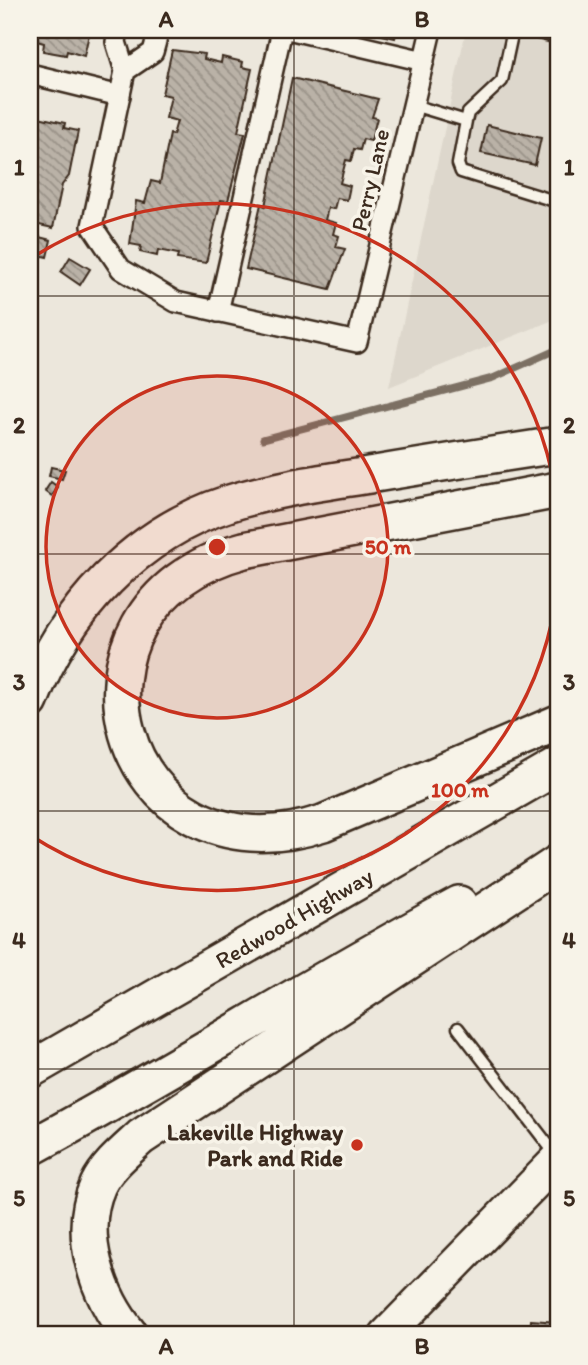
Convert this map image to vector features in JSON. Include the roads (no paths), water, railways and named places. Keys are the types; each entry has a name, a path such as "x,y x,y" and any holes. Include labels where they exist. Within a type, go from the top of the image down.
{"highway":[{"path":"30,701 55,647 83,605 118,568 180,525 226,504 274,491 558,445"},
{"path":"558,490 244,550 208,561 167,589 144,616 125,661 121,698 131,745 156,787 174,804 205,823 252,835 288,833 323,823 558,723"},
{"name":"Redwood Highway","path":"30,1070 558,766"},
{"path":"30,1148 135,1091 379,947 558,851"},
{"path":"130,1335 122,1325 98,1276 88,1238 89,1207 99,1182 117,1159 141,1137 558,863"}],"main road":[{"path":"386,1335 558,1158"}],"street":[{"path":"118,30 116,42 125,71 92,226 121,269 176,302 218,312 282,30"},
{"path":"125,71 153,52 159,30"},
{"path":"292,30 424,61"},
{"name":"Perry Lane","path":"218,312 357,342 431,30"},
{"path":"30,74 120,96"}],"lane":[{"path":"513,30 502,81 468,113 458,164 461,172 558,202"},
{"path":"527,30 558,38"},
{"path":"413,105 466,121"},
{"path":"458,1028 558,1158"}],"waterway":[{"path":"263,439 493,378 558,349"}],"place":[{"name":"Lakeville Highway Park and Ride","path":"357,1145"}]}
